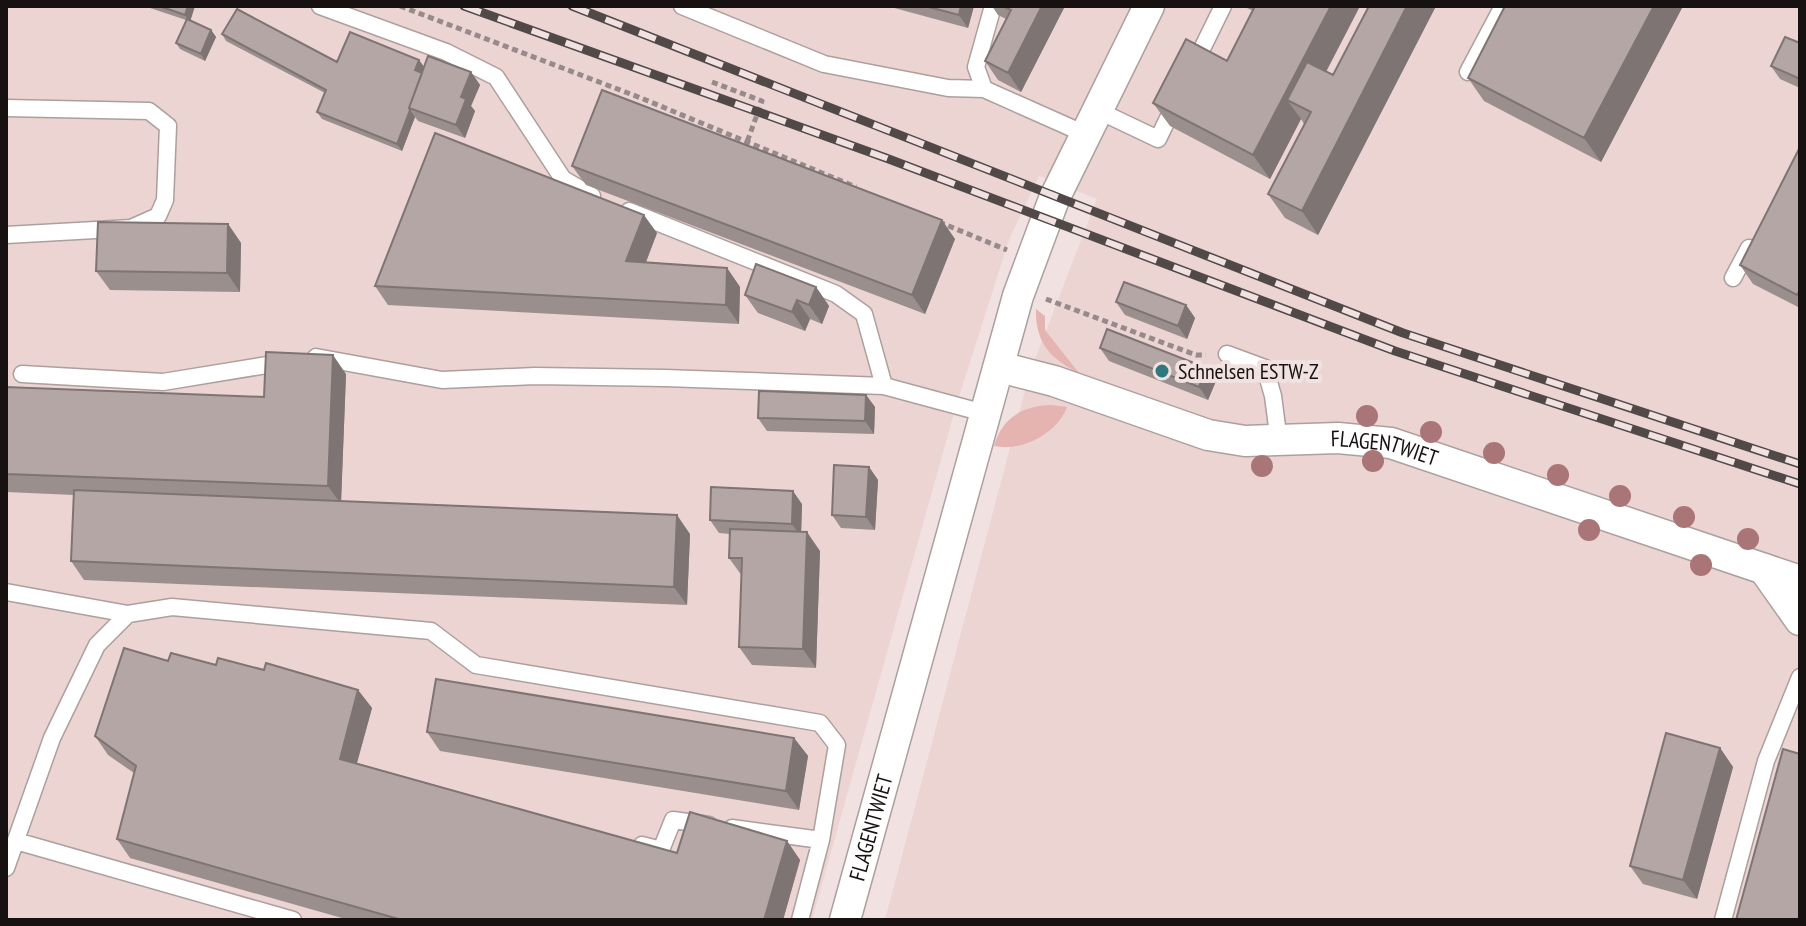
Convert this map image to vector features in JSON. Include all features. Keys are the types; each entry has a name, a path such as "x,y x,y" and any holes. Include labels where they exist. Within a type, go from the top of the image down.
{"street":[{"name":"FLAGENTWIET","path":"845,920 984,413 1030,260 1054,199 1149,6"},
{"name":"FLAGENTWIET","path":"999,367 1054,381 1208,435 1279,442 1338,438 1391,443 1455,461 1800,581"},
{"path":"1764,569 1800,620"}],"lane":[{"path":"320,6 446,52 496,77 563,179 578,190 836,294 864,314 884,386"},
{"path":"682,6 824,64 948,88 984,89 1158,139 1223,6"},
{"path":"984,89 976,67 993,6"},
{"path":"1468,72 1503,6"},
{"path":"6,108 149,111 168,126 165,200 158,216 131,228 6,235"},
{"path":"1733,278 1755,235"},
{"path":"1227,354 1265,368 1273,396 1279,442"},
{"path":"22,374 163,382 324,356 442,380 535,376 884,386 984,413"},
{"path":"6,592 128,614 172,607 431,631 476,665 820,723 837,745 821,840 800,920"},
{"path":"6,868 52,738 97,645 128,614"},
{"path":"1723,920 1766,761 1800,677"},
{"path":"631,843 661,850 673,820 821,840"},
{"path":"16,841 293,920"}],"path":[{"path":"400,6 747,142 858,189"},
{"path":"712,82 762,101 747,142"},
{"path":"930,218 1030,260"},
{"path":"1078,309 1196,355 1227,354"}],"shaded area":[{"path":"6,6 1800,6 1800,920 885,920 1030,372 1097,199 1039,176 1009,240 956,406 812,920 6,920"},
{"path":"1036,309 1045,316 1045,330 1079,373 1060,362 1047,348 1038,331"},
{"path":"1051,405 1067,407 1047,433 1015,446 994,446 1002,428 1015,415 1031,408"}],"building":[{"path":"159,6 188,6 185,15"},
{"path":"925,6 961,6 959,15"},
{"path":"1003,6 1042,6 1008,73 985,61 1011,10"},
{"path":"1255,6 1331,6 1253,155 1153,103 1186,39 1227,61"},
{"path":"1369,6 1407,6 1302,211 1268,194 1311,112 1287,100 1307,62 1333,75"},
{"path":"1505,6 1654,6 1584,138 1468,78"},
{"path":"237,9 337,62 350,32 419,60 415,70 422,73 397,144 317,112 326,90 222,34"},
{"path":"187,19 211,30 201,54 176,43"},
{"path":"1785,37 1800,43 1800,79 1771,66"},
{"path":"428,56 471,72 461,97 466,99 456,125 409,108"},
{"path":"602,90 942,220 912,295 572,166"},
{"path":"435,133 644,215 626,261 727,268 726,305 375,286"},
{"path":"1800,147 1800,290 1797,295 1740,265"},
{"path":"98,222 228,224 227,273 96,271"},
{"path":"756,264 816,287 809,305 797,300 792,312 745,295"},
{"path":"1124,282 1186,305 1178,326 1116,302"},
{"path":"1107,329 1207,368 1199,387 1100,348"},
{"path":"266,352 333,355 328,486 6,474 6,387 264,397"},
{"path":"759,391 866,395 865,421 758,418"},
{"path":"834,465 869,467 866,517 832,515"},
{"path":"711,487 793,491 792,524 710,520"},
{"path":"74,490 677,515 674,587 71,561"},
{"path":"730,529 807,532 803,649 739,647 742,558 729,558"},
{"path":"124,648 168,661 171,653 216,665 218,658 264,670 266,663 358,690 340,759 677,853 690,812 787,841 764,920 402,920 117,839 136,766 95,736"},
{"path":"436,679 794,738 786,791 427,732"},
{"path":"1666,733 1720,748 1683,880 1630,866"},
{"path":"1783,749 1800,754 1800,920 1736,920"}],"railway":[{"path":"464,6 886,158 1395,351 1800,484"},
{"path":"572,6 1403,333 1800,464"}],"place":[{"name":"Schnelsen ESTW-Z","path":"1162,371"}]}
